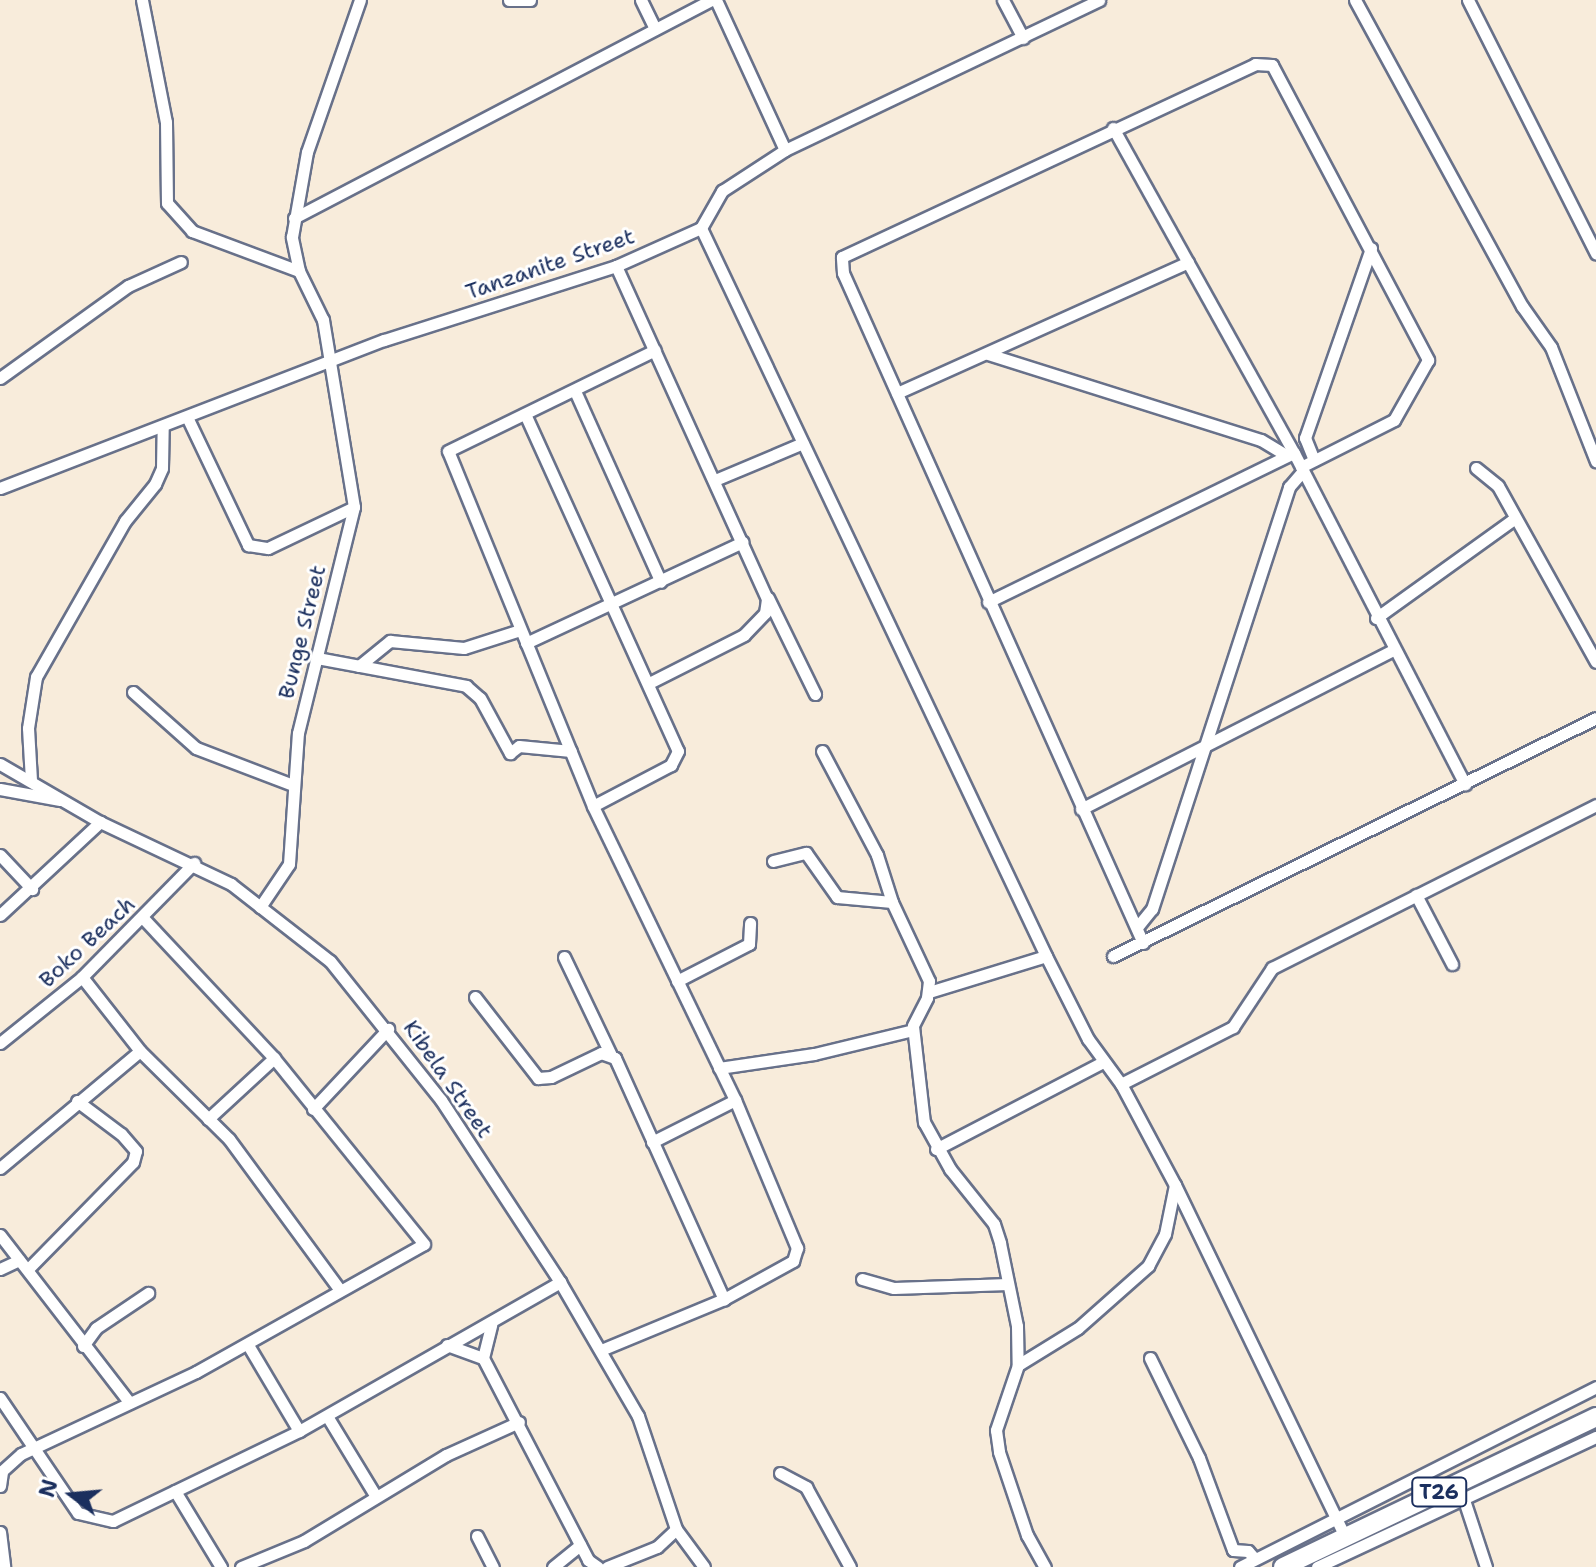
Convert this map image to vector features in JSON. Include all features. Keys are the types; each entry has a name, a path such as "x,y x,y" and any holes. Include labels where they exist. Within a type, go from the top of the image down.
{"highway":[{"name":"T26","path":"1283,1567 1596,1417"}],"street":[{"path":"142,0 166,122 167,203 192,231 299,271"},
{"path":"328,361 319,309 299,271 292,237 316,123 360,0"},
{"path":"509,0 530,0"},
{"path":"641,0 655,29"},
{"path":"294,218 714,0 785,150"},
{"path":"1003,0 1023,38"},
{"path":"1099,0 785,150 722,191 701,228 1046,956 1103,1062 1121,1084 1175,1185 1239,1323 1338,1514 1345,1536"},
{"path":"1355,0 1522,306 1551,347 1596,461"},
{"path":"1468,0 1596,253"},
{"path":"1138,926 1152,909 1289,487 1302,469 1314,460 1394,420 1425,371 1427,350 1272,65 1255,64 842,257 843,273 1143,943"},
{"path":"1113,128 1290,454 1302,469 1376,618 1465,785"},
{"name":"Tanzanite Street","path":"0,488 163,429 328,361 616,266 701,228"},
{"path":"1314,460 1305,438 1371,248"},
{"path":"0,378 128,286 181,262"},
{"path":"897,393 1188,262"},
{"path":"616,266 765,593 815,694"},
{"path":"601,1350 724,1299 797,1254 735,1100 593,806 448,451 655,350"},
{"path":"988,354 1261,440 1290,454"},
{"name":"Bunge Street","path":"260,907 289,864 298,733 354,507 347,446 328,361"},
{"path":"575,391 661,582"},
{"path":"525,414 678,751 676,758 593,806"},
{"path":"188,419 248,545 268,548 354,507"},
{"path":"31,780 28,728 36,677 125,521 155,484 162,468 163,429"},
{"path":"715,480 803,443"},
{"path":"988,602 1290,454"},
{"path":"1476,468 1498,486 1596,662"},
{"path":"1376,618 1515,518"},
{"path":"526,643 743,542"},
{"path":"649,683 744,635 765,613 765,593"},
{"path":"359,666 390,641 464,648 520,630"},
{"path":"1081,809 1393,650"},
{"path":"317,658 466,686 480,698 510,753 519,746 571,751"},
{"path":"133,692 196,748 293,785"},
{"path":"1113,956 1596,718"},
{"path":"822,751 877,855 892,902 927,974 929,992 913,1030 924,1122 936,1149 994,1224 1017,1326 1018,1365 996,1430 999,1452 1027,1535 1045,1567"},
{"name":"Kibela Street","path":"0,764 100,822 194,863 260,907 330,961 388,1029 441,1100 560,1282 638,1416 676,1529 704,1567"},
{"path":"0,789 64,800"},
{"path":"1121,1084 1233,1027 1272,968 1596,805"},
{"path":"0,915 32,889 100,822"},
{"path":"773,861 806,853 837,897 892,902"},
{"path":"0,855 32,889"},
{"name":"Boko Beach","path":"0,1043 82,977 144,919 194,863"},
{"path":"1416,895 1452,964"},
{"path":"0,1486 4,1462 248,1345 424,1244 274,1058 144,919"},
{"path":"677,981 749,944 750,923"},
{"path":"929,992 1046,956"},
{"path":"564,957 724,1299"},
{"path":"82,977 140,1051 255,1171 340,1290"},
{"path":"475,997 538,1078 546,1080 601,1053 611,1055"},
{"path":"0,1023 11,1034"},
{"path":"313,1109 388,1029"},
{"path":"719,1068 814,1054 913,1030"},
{"path":"0,1168 140,1051"},
{"path":"208,1119 274,1058"},
{"path":"936,1149 1103,1062"},
{"path":"652,1142 735,1100"},
{"path":"0,1269 24,1264 133,1162 136,1151 121,1134 77,1101"},
{"path":"1018,1365 1078,1328 1148,1266 1165,1234 1175,1185"},
{"path":"0,1235 130,1403"},
{"path":"862,1279 888,1288 1008,1284"},
{"path":"0,1398 33,1449 85,1517 113,1521 299,1431 447,1345 491,1325 560,1282"},
{"path":"83,1346 96,1328 148,1293"},
{"path":"483,1358 491,1325"},
{"path":"248,1345 299,1431"},
{"path":"447,1345 483,1358 519,1422 580,1545 598,1567"},
{"path":"1150,1358 1199,1458 1231,1546 1254,1558"},
{"path":"1240,1567 1338,1514 1596,1387"},
{"path":"327,1416 375,1495"},
{"path":"241,1567 304,1541 375,1495 486,1433 519,1422"},
{"path":"1317,1567 1596,1437"},
{"path":"780,1473 806,1487 850,1567"},
{"path":"175,1491 221,1567"},
{"path":"1464,1500 1486,1567"},
{"path":"607,1567 657,1547 676,1529"},
{"path":"0,1532 4,1567"},
{"path":"477,1536 493,1567"},
{"path":"553,1567 580,1545"}]}
